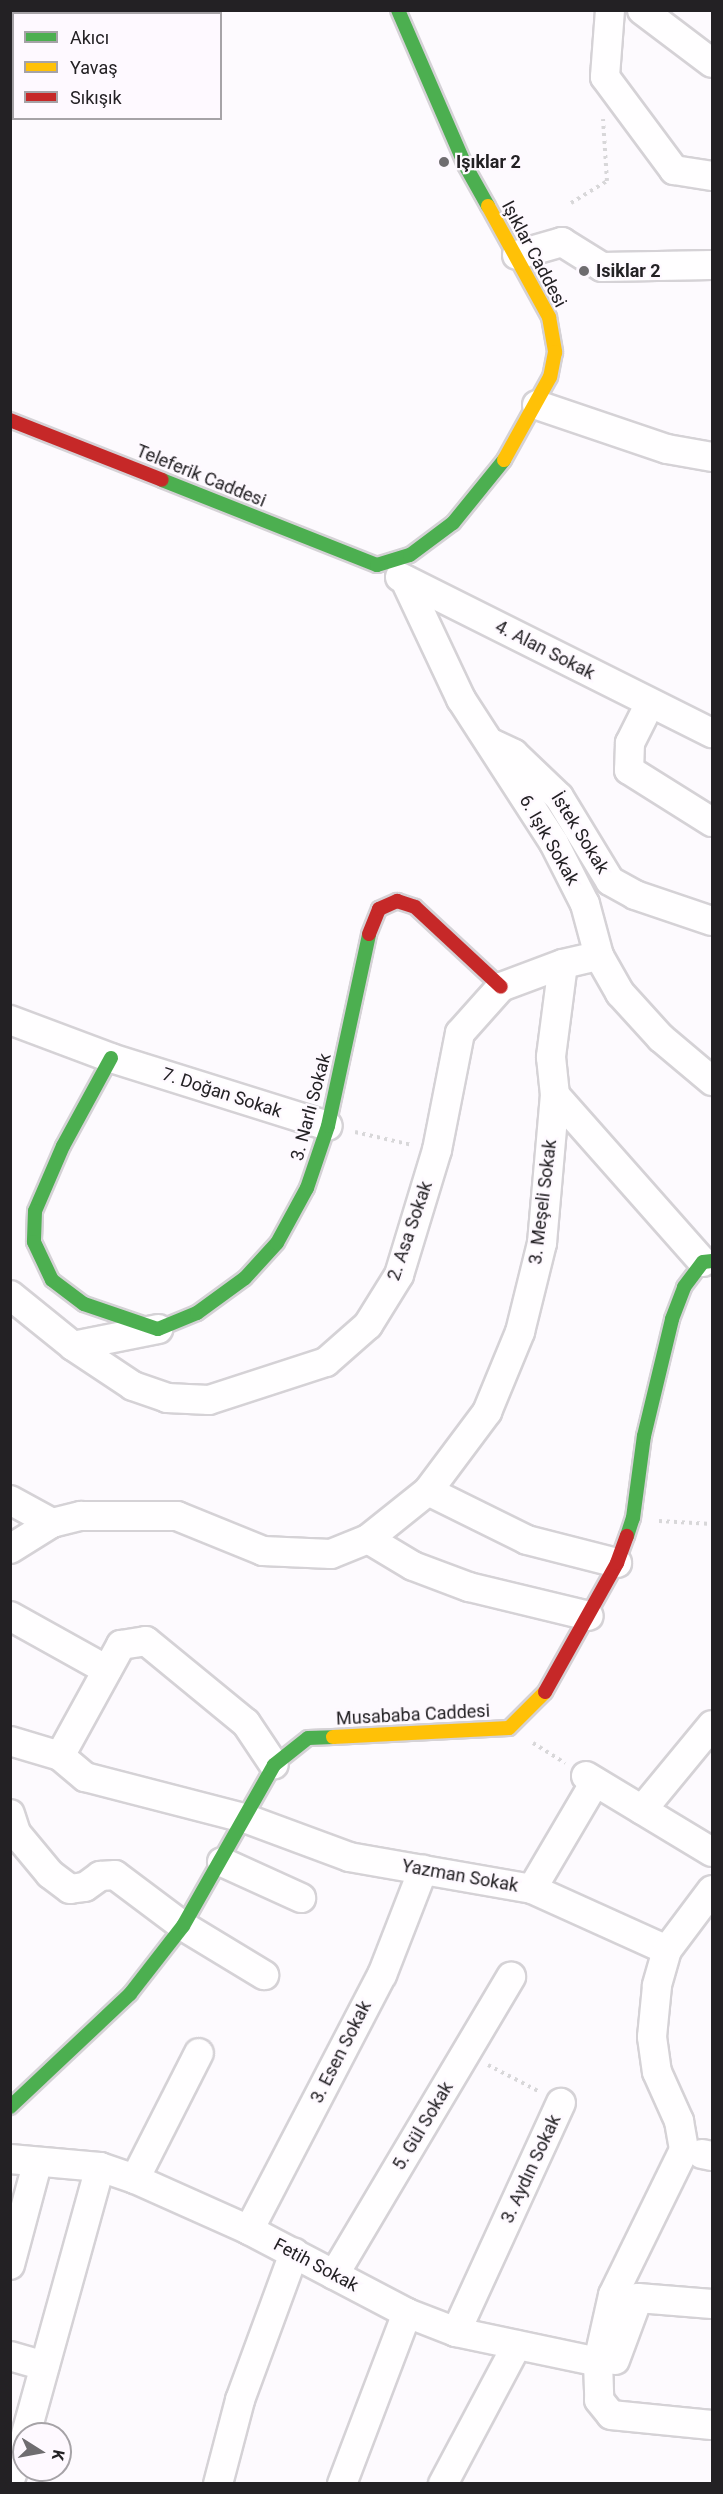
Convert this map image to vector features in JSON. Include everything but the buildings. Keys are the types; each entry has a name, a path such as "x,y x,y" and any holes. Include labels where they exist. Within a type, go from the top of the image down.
{"main road":[{"name":"Işıklar Caddesi","path":"377,565 410,555 453,523 506,458 537,405 550,377 555,352 549,317 517,255 465,165 398,10"},
{"name":"Teleferik Caddesi","path":"10,420 377,565"},
{"name":"3. Narlı Sokak","path":"158,1329 197,1313 245,1278 277,1243 307,1188 328,1126 369,932 380,909 397,901 415,907 501,987"},
{"path":"111,1058 63,1146 44,1189 35,1211 34,1242 52,1280 84,1304 158,1329"},
{"name":"Musababa Caddesi","path":"10,2107 130,1994 183,1926 222,1862 274,1765 308,1738 509,1728 541,1699 617,1563 633,1518 644,1436 672,1319 684,1287 708,1262"}],"street":[{"path":"610,10 604,77 674,170 712,176"},
{"path":"642,10 712,63"},
{"path":"517,255 562,242 602,267 712,265"},
{"path":"537,405 666,449 712,458"},
{"name":"4. Alan Sokak","path":"377,565 712,733"},
{"name":"6. Işık Sokak","path":"405,580 461,699 554,843 580,894 599,956 620,993 661,1038 712,1081"},
{"path":"650,703 630,742 629,770 712,822"},
{"name":"İstek Sokak","path":"489,742 514,754 559,797 610,881 635,896 712,921"},
{"name":"2. Asa Sokak","path":"10,1295 73,1346 133,1386 167,1398 209,1400 326,1362 368,1326 399,1275 437,1150 460,1033 501,987 563,964 599,956"},
{"name":"3. Meşeli Sokak","path":"10,1549 52,1523 81,1516 177,1516 263,1551 331,1554 368,1539 428,1491 487,1412 520,1332 542,1243 555,1095 551,1057 563,964"},
{"name":"7. Doğan Sokak","path":"10,1020 111,1058 328,1126"},
{"name":"3. Meşeli Sokak","path":"555,1095 708,1262"},
{"path":"73,1346 158,1329"},
{"path":"428,1491 527,1540 617,1563"},
{"path":"10,1500 52,1523"},
{"path":"368,1539 413,1566 470,1587 589,1616"},
{"path":"10,1616 107,1670"},
{"path":"10,1741 60,1756 121,1645 146,1641 246,1723 274,1765"},
{"path":"642,1810 712,1725"},
{"name":"Yazman Sokak","path":"60,1756 85,1778 246,1819 349,1857 532,1889 667,1950"},
{"path":"532,1889 591,1779 712,1852"},
{"path":"10,1814 16,1833 50,1874 70,1889 86,1887 100,1876 115,1875 183,1926 264,1975"},
{"path":"222,1862 301,1898"},
{"name":"3. Esen Sokak","path":"249,2230 382,1975 423,1870"},
{"path":"712,1890 667,1950 657,1986 652,2037 657,2072 679,2121 684,2150 613,2295 598,2362 599,2400 611,2415 712,2425"},
{"name":"5. Gül Sokak","path":"334,2275 511,1977"},
{"path":"135,2179 198,2053"},
{"name":"3. Aydın Sokak","path":"456,2332 561,2103"},
{"name":"Fetih Sokak","path":"10,2265 24,2161 100,2167 135,2179 249,2230 406,2313 456,2332 598,2362"},
{"path":"29,2422 100,2167"},
{"path":"218,2484 240,2400 294,2253"},
{"path":"599,2400 638,2298 712,2304"},
{"path":"342,2484 406,2313"},
{"path":"443,2484 517,2345"},
{"path":"10,2356 45,2366"}],"path":[{"path":"571,202 607,181 602,140 604,77"},
{"path":"328,1126 437,1150"},
{"path":"633,1518 712,1524"},
{"path":"509,1728 591,1779"},
{"name":"3. Aydın Sokak","path":"465,2054 561,2103"}],"traffic: fast":[{"path":"398,10 465,165 488,206"},
{"path":"162,480 377,565 410,555 453,523 504,460"},
{"path":"111,1058 63,1146 35,1211 34,1242 52,1280 84,1304 158,1329 197,1313 245,1278 277,1243 307,1188 328,1126 369,934"},
{"path":"627,1536 633,1518 644,1436 672,1319 684,1287 703,1262 712,1261"},
{"path":"10,2107 130,1994 183,1926 274,1765 308,1738 333,1737"}],"traffic: slow":[{"path":"488,206 549,317 555,352 550,377 504,460"},
{"path":"333,1737 509,1728 545,1692"}],"traffic: jam":[{"path":"10,420 162,480"},
{"path":"369,934 379,909 397,901 415,907 501,987"},
{"path":"545,1692 617,1563 627,1536"}],"place":[{"name":"Işıklar 2","path":"444,162"},
{"name":"Isiklar 2","path":"584,271"}]}
